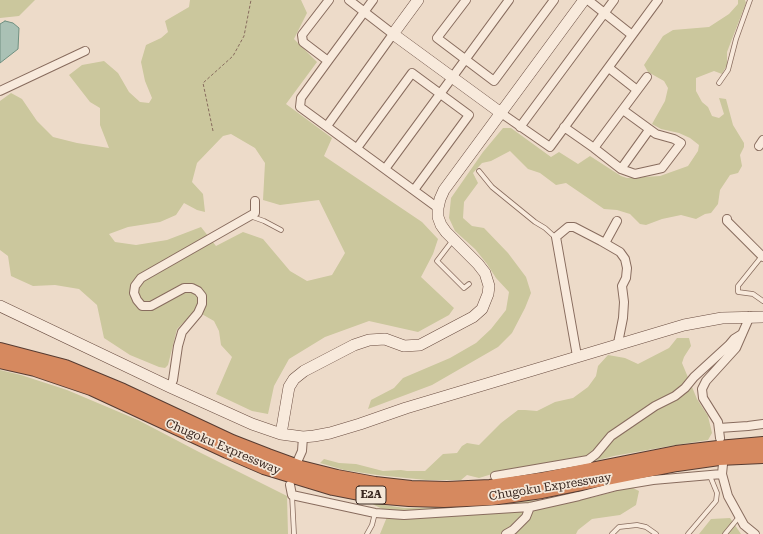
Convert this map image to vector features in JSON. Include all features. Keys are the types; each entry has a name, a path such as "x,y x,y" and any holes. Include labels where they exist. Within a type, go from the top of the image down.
{"highway":[{"name":"Chugoku Expressway","path":"0,350 65,367 123,391 225,439 268,456 302,468 337,477 375,484 411,488 447,489 490,487 540,480 676,453 763,444"},
{"name":"Chugoku Expressway","path":"0,361 35,369 90,388 264,467 333,488 374,496 444,500 491,498 562,487 677,464 719,458 763,456"}],"street":[{"path":"328,61 303,42 302,35 329,0"},
{"path":"349,0 452,78 550,147 658,0"},
{"path":"373,0 301,98 300,107 438,208"},
{"path":"327,126 418,0"},
{"path":"466,0 437,38 494,81 554,0"},
{"path":"385,169 510,0"},
{"path":"281,434 289,387 294,379 304,371 354,345 369,340 385,339 404,346 420,345 473,317 482,309 488,294 489,286 485,273 441,225 438,217 440,199 444,190 584,0"},
{"path":"588,0 632,34"},
{"path":"520,127 614,0"},
{"path":"0,91 85,50"},
{"path":"609,68 637,90"},
{"path":"357,148 412,73 469,115 414,190"},
{"path":"594,148 647,77"},
{"path":"564,127 621,169 635,174 662,168 681,143 674,139 656,134 623,110"},
{"path":"621,169 649,130"},
{"path":"170,387 173,380 178,346 182,332 200,308 202,304 202,296 198,291 192,288 184,288 151,306 142,306 134,293 135,286 141,278 255,213 255,201"},
{"path":"727,219 727,221 762,257"},
{"path":"604,243 617,221"},
{"path":"577,356 556,238 568,227 574,227 604,243 620,252 625,259 627,268 626,278 622,286 624,302 623,318 618,343"},
{"path":"0,306 170,387 252,424 281,434 303,437 330,433 618,343 690,323 722,318 750,316 763,317"},
{"path":"720,438 718,422 703,398 702,389 706,381 736,348 750,316"},
{"path":"495,476 588,460 596,454 611,436 655,406 675,396 685,388 729,346 734,339 742,334"},
{"path":"718,428 763,424"},
{"path":"298,460 302,451 303,437"},
{"path":"723,464 722,474 728,496 744,525 755,534"},
{"path":"290,485 292,495 375,513 404,515 530,507 617,486 653,480 722,474"},
{"path":"506,534 513,530 526,517 530,507"}],"lane":[{"path":"719,83 728,70 736,39 750,0"},
{"path":"479,171 492,187 556,238"},
{"path":"250,216 282,230"},
{"path":"453,239 437,261 464,288 469,284"},
{"path":"762,257 738,286 738,292 753,294 763,301"},
{"path":"688,534 716,501 717,493 710,476"},
{"path":"292,495 294,534"},
{"path":"367,534 372,525 375,513"},
{"path":"725,534 739,517"},
{"path":"612,534 619,527 637,525 646,527 656,534"}],"path":[{"path":"213,131 203,83 233,56 244,36 250,0"}],"shaded area":[{"path":"0,0 35,0 19,16 0,18"},
{"path":"190,0 301,0 307,13 294,39 317,62 286,104 332,138 324,156 422,222 438,239 433,254 421,277 454,308 449,315 418,332 369,321 325,337 289,359 274,386 268,414 252,411 216,394 232,357 221,345 219,331 214,321 200,313 189,317 177,329 168,365 165,368 159,367 130,355 104,338 97,305 79,289 55,285 33,286 11,276 8,256 0,250 0,101 11,93 22,99 37,121 53,137 77,143 109,148 100,125 100,108 90,102 69,75 82,65 104,61 118,73 129,92 140,102 149,103 152,98 145,81 141,62 146,45 161,38 168,32 165,21 189,7","holes":["231,134 255,148 265,163 263,200 280,205 319,200 345,253 332,275 307,281 290,271 263,239 243,232 216,246 201,227 167,240 136,245 115,242 109,234 128,227 160,222 176,215 184,203 197,210 205,212 203,194 192,182 197,163 223,136"]},
{"path":"738,0 745,0 746,3 727,52 727,65 722,74 714,71 696,78 696,91 702,102 708,107 712,116 719,118 724,114 719,98 726,99 733,125 744,143 744,147 740,155 742,166 738,173 730,175 720,190 718,204 711,213 705,214 696,219 681,215 662,219 646,225 640,224 630,214 617,210 604,209 566,183 556,185 540,173 528,169 510,151 491,161 482,163 473,173 478,183 464,202 463,218 472,226 484,228 508,253 526,277 531,293 525,308 512,333 498,347 432,385 368,409 371,400 394,388 403,378 450,358 476,343 491,329 506,310 509,292 496,278 475,249 455,231 449,218 451,198 483,152 503,128 511,128 551,157 559,152 578,164 590,156 621,176 627,178 660,176 688,166 698,151 699,145 690,138 679,133 661,129 652,124 665,101 668,88 664,81 648,72 644,65 663,36 673,30 709,27 729,14 738,4"},
{"path":"5,21 13,23 19,28 18,49 0,63 0,24"},
{"path":"677,338 689,338 691,346 682,363 697,399 708,416 712,433 708,440 614,456 575,466 502,471 479,478 467,475 461,480 426,480 377,475 344,470 320,463 324,459 339,463 356,464 383,471 425,471 443,454 457,453 462,446 467,443 479,445 501,423 518,410 537,411 555,402 573,398 588,387 596,376 598,366 608,355 625,358 638,364 669,348"},
{"path":"0,370 21,375 67,390 138,420 287,496 288,534 0,534"},
{"path":"631,487 639,491 636,505 620,515 592,519 578,530 576,534 380,534 389,512 370,503 405,508 463,507 540,500 555,504 594,497"},
{"path":"730,518 741,534 699,534 711,519"}]}
